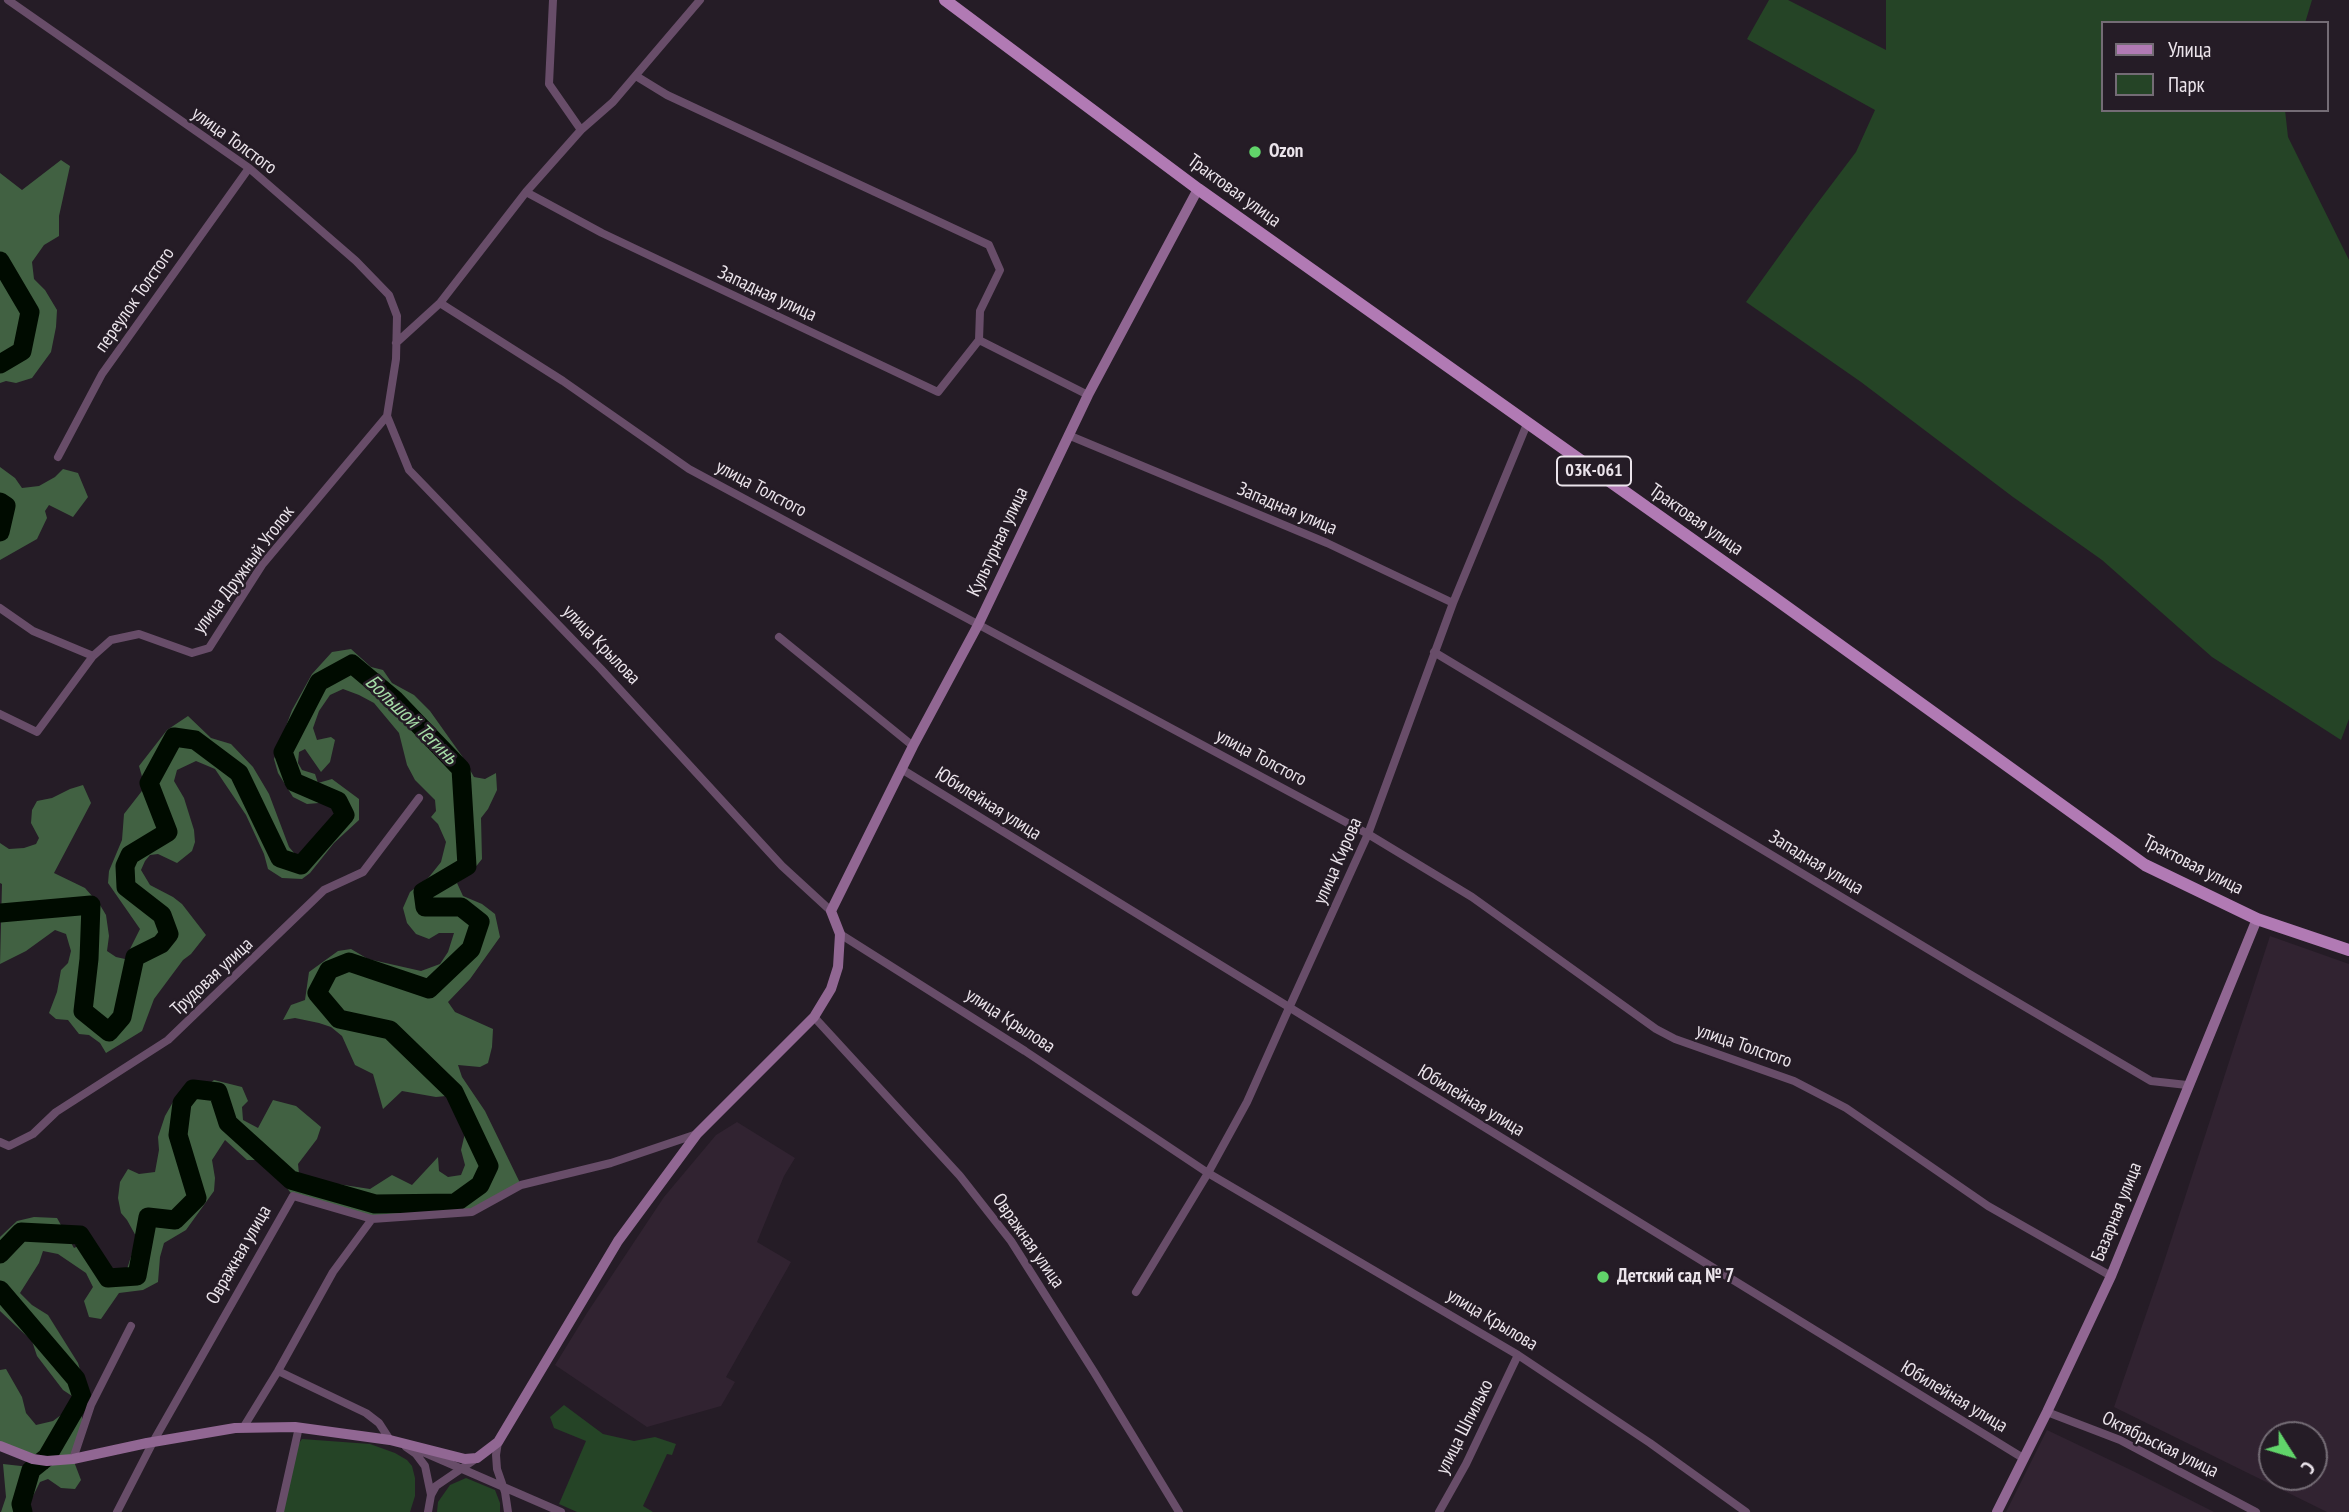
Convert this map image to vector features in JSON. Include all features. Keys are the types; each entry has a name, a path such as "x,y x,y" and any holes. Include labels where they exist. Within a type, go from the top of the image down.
{"main road":[{"name":"Трактовая улица","path":"945,0 1198,189 2145,865 2257,919 2349,950"}],"street":[{"name":"улица Толстого","path":"8,0 249,168 356,261 389,295 397,316 387,416"},
{"path":"553,0 550,84 581,130"},
{"path":"396,343 440,303 526,192 581,130 613,102 700,0"},
{"path":"636,76 667,95 989,245 1000,270 980,311 979,340 1088,395"},
{"name":"переулок Толстого","path":"58,457 102,374 249,168"},
{"name":"Культурная улица","path":"831,911 913,746 978,625 1088,395 1198,189"},
{"name":"Западная улица","path":"526,192 602,233 937,392 979,340"},
{"name":"улица Толстого","path":"440,303 563,382 689,469 1368,834 1472,897 1656,1028 1675,1039 1794,1081 1846,1108 1989,1206 2110,1276"},
{"name":"улица Дружный Уголок","path":"0,714 37,732 93,656 111,640 139,634 192,653 209,648 262,565 387,416"},
{"name":"улица Крылова","path":"387,416 409,471 610,678 782,866 831,911 840,934 1025,1051 1208,1173 1518,1355 1650,1443 1746,1512"},
{"name":"улица Кирова","path":"1136,1292 1208,1173 1247,1101 1368,834 1453,603 1527,424"},
{"name":"Западная улица","path":"1068,435 1327,543 1453,603"},
{"path":"0,608 33,631 93,656"},
{"path":"779,637 913,746"},
{"name":"Западная улица","path":"1434,653 2151,1081 2187,1085"},
{"name":"Юбилейная улица","path":"903,770 2023,1458"},
{"name":"Трудовая улица","path":"0,1142 9,1146 33,1134 56,1112 168,1040 324,890 363,872 419,798"},
{"name":"Базарная улица","path":"1997,1512 2110,1276 2257,919"},
{"name":"Овражная улица","path":"498,1443 618,1241 696,1134 814,1017 831,989 838,967 840,934"},
{"name":"Овражная улица","path":"814,1017 960,1176 1011,1241 1179,1512"},
{"name":"Овражная улица","path":"117,1512 153,1442 293,1196 372,1219 472,1212 520,1185 611,1163 696,1134"},
{"path":"243,1428 278,1371 332,1272 372,1219"},
{"path":"73,1459 91,1405 131,1326"},
{"name":"улица Шпилько","path":"1439,1512 1466,1464 1518,1355"},
{"path":"278,1371 366,1413 379,1423 394,1441 421,1460 427,1474 430,1495 428,1512"},
{"name":"Октябрьская улица","path":"2047,1412 2120,1440 2256,1512"},
{"path":"0,1446 33,1459 47,1461 73,1459 153,1442 243,1428 299,1427 394,1441 455,1458 477,1458"},
{"path":"280,1512 299,1427"},
{"path":"394,1441 560,1511"},
{"path":"430,1495 442,1481 498,1443"},
{"path":"498,1443 497,1469 508,1512"},
{"path":"544,1512 560,1511"}],"shaded area":[{"path":"2270,936 2349,964 2349,1512 2327,1512 2284,1491 2328,1491 2328,1421 2258,1421 2258,1478 2114,1407"},
{"path":"737,1122 795,1158 784,1176 757,1242 791,1262 726,1377 735,1382 721,1406 647,1427 555,1365 664,1197 716,1135"},
{"path":"2047,1430 2133,1471 2214,1512 2006,1512"}],"green space":[{"path":"1769,0 1788,0 1886,50 1886,0 2312,0 2306,21 2100,21 2100,112 2285,112 2288,137 2349,260 2349,719 2341,740 2212,657 2102,560 2013,497 1861,382 1746,302 1856,152 1875,110 1747,39"},
{"path":"61,160 70,166 59,216 59,236 44,245 32,262 34,279 45,290 57,310 51,352 32,378 16,383 0,383 0,173 22,190"},
{"path":"0,467 15,478 22,488 39,486 63,469 78,473 88,497 73,517 49,505 45,511 47,518 37,539 0,560"},
{"path":"351,649 371,667 383,670 392,683 414,695 430,711 474,777 485,779 496,773 497,790 481,818 482,859 470,874 457,883 463,896 482,904 495,914 500,937 470,979 448,1002 455,1012 493,1029 488,1063 480,1067 458,1065 462,1077 485,1111 521,1185 475,1210 372,1219 293,1196 273,1169 256,1160 247,1160 225,1140 212,1160 214,1191 186,1230 164,1243 158,1282 143,1290 119,1293 101,1319 89,1317 84,1301 93,1287 86,1273 58,1254 43,1251 39,1263 20,1293 48,1315 78,1363 88,1396 81,1413 84,1426 73,1459 81,1480 75,1489 61,1488 48,1479 40,1482 29,1504 31,1512 1,1512 6,1497 3,1464 48,1469 47,1461 0,1446 0,1370 6,1369 22,1397 26,1413 36,1425 53,1421 69,1409 75,1398 63,1390 37,1356 32,1341 0,1311 0,1237 17,1221 34,1217 57,1218 74,1248 91,1240 114,1272 127,1269 137,1238 121,1213 118,1198 120,1182 128,1169 139,1174 155,1172 159,1150 158,1137 165,1116 184,1090 196,1094 214,1080 242,1087 248,1101 242,1107 243,1120 258,1128 273,1100 296,1106 321,1127 317,1139 298,1164 299,1174 311,1180 370,1189 392,1175 412,1185 438,1157 439,1171 448,1177 461,1175 465,1165 461,1150 466,1129 457,1108 446,1096 436,1097 402,1091 383,1109 373,1074 355,1065 342,1036 331,1027 319,1023 295,1018 283,1020 291,1005 305,1000 309,972 338,951 351,949 368,959 421,971 440,964 448,952 454,933 439,933 429,939 416,934 407,923 403,908 410,892 429,877 441,862 446,842 438,824 431,817 436,811 435,800 415,780 407,765 399,733 374,703 359,695 343,689 330,695 319,711 313,728 317,740 331,737 335,740 330,762 321,772 305,749 299,752 298,763 302,770 315,774 318,783 332,779 359,799 359,820 302,879 282,878 268,869 246,815 215,769 196,761 177,770 174,781 184,798 194,830 195,842 192,851 177,863 158,854 150,855 141,870 150,885 182,904 206,935 154,999 142,1031 106,1053 100,1043 89,1035 79,1034 68,1020 56,1019 49,1013 61,970 68,963 71,951 66,934 55,930 26,951 0,964 0,843 9,849 36,844 39,838 31,823 32,810 37,801 83,785 91,803 54,873 85,888 100,905 106,915 109,936 107,951 125,959 140,929 108,883 109,871 122,840 124,814 145,787 139,766 167,730 188,716 211,738 231,744 253,767 269,794 289,847 300,860 325,832 336,810 331,802 307,804 293,797 278,773 274,759 292,710 312,674 332,652"},
{"path":"564,1405 603,1434 634,1441 655,1437 676,1444 672,1455 667,1454 643,1506 653,1512 577,1512 559,1504 586,1441 554,1428 550,1417"},
{"path":"302,1439 370,1444 407,1460 412,1466 415,1478 415,1496 410,1512 283,1512 297,1446"},
{"path":"466,1478 495,1490 500,1512 437,1512 438,1502 450,1485"}],"waterway":[{"name":"Большой Тегинь","path":"0,261 30,312 22,351 0,364"},
{"name":"Большой Тегинь","path":"0,502 6,506 0,532"},
{"name":"Большой Тегинь","path":"0,913 91,905 83,1011 109,1032 122,1017 135,957 161,944 169,934 162,915 126,887 125,866 130,855 168,832 149,783 174,737 195,740 239,773 280,858 301,865 345,815 338,801 294,782 283,752 319,682 352,664 395,700 461,769 467,866 423,892 425,907 461,907 480,922 471,949 429,989 349,962 329,970 317,993 339,1019 390,1030 454,1092 489,1166 480,1185 455,1203 375,1204 291,1180 228,1123 218,1092 193,1089 182,1103 178,1135 197,1198 175,1220 148,1217 137,1276 108,1278 80,1235 21,1232 0,1254"},
{"name":"Большой Тегинь","path":"0,1290 76,1379 82,1397 47,1457 31,1470 21,1504 23,1512"}],"place":[{"name":"Ozon","path":"1255,152"},
{"name":"Детский сад № 7","path":"1603,1277"}]}
